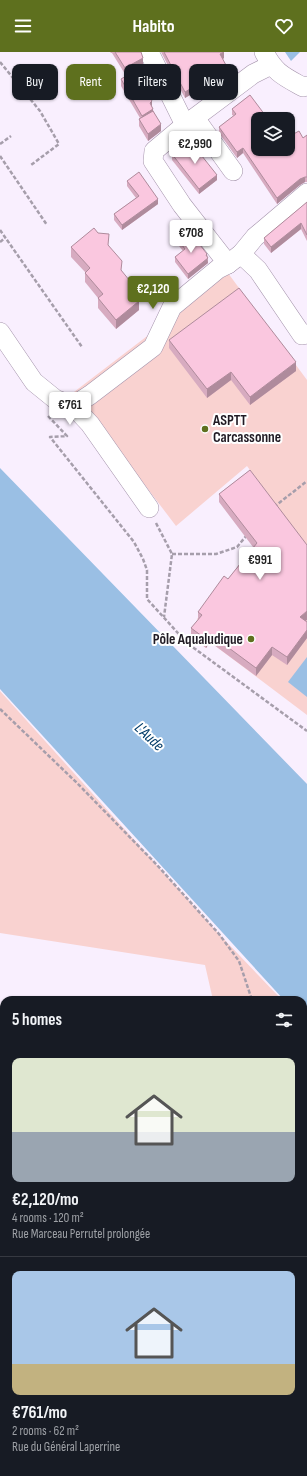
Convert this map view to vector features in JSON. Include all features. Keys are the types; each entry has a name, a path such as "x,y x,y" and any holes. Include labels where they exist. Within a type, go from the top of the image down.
{"street":[{"path":"149,52 190,121 233,171"},
{"path":"307,86 303,87 280,74 267,58 253,74 190,121 154,151 153,161 182,205 234,259 258,270 302,334 307,334"},
{"path":"73,406 90,395 153,347 172,307 218,269 234,259 255,237 307,193"},
{"path":"0,332 34,382 55,399 73,406 90,424 149,508"}],"path":[{"path":"0,62 40,111 59,144 31,165"},
{"path":"0,144 11,136"},
{"path":"0,156 47,225"},
{"path":"0,230 82,347"},
{"path":"0,242 5,238"},
{"path":"46,413 67,436 50,437 134,542 147,570 147,599 187,643 307,731"},
{"path":"272,508 307,481"},
{"path":"149,508 172,554 164,618"},
{"path":"172,554 216,554 237,547 251,530"},
{"path":"0,709 98,805 157,866 219,934 239,961 251,996"}],"shaded area":[{"name":"ASPTT Carcassonne","path":"225,269 307,380 307,548 247,466 176,526 74,392 159,327"},
{"name":"Pôle Aqualudique","path":"223,583 307,607 307,715 210,642 206,648 191,636 201,623 197,619"},
{"path":"0,691 219,934 278,996 212,996 205,965 0,933"}],"water":[{"path":"285,52 300,52 291,61"},
{"name":"L'Aude","path":"0,468 307,784 307,996 280,996 0,689"},
{"path":"307,657 307,697 288,682"}],"building":[{"path":"115,52 141,52 143,58 132,64 124,64 124,66"},
{"path":"164,52 224,52 220,54 225,64 189,64 189,90 185,92 181,84 181,64 170,64"},
{"path":"124,77 124,84 121,79"},
{"path":"250,95 263,112 251,112 251,156 295,156 295,133 299,131 303,138 307,135 307,177 300,179 277,198 243,148 237,152 219,127 236,114 232,109"},
{"path":"133,100 151,100 150,103 153,109 142,116"},
{"path":"153,111 161,124 148,134 139,119"},
{"path":"190,141 217,175 199,189 172,154"},
{"path":"139,172 158,199 122,225 114,214 139,196 127,181"},
{"path":"307,202 307,235 301,223 271,247 264,238"},
{"path":"94,228 98,233 109,234 108,245 122,261 121,270 134,286 134,295 139,301 116,320 98,298 103,294 85,273 90,268 71,247"},
{"path":"190,232 207,254 206,255 208,258 188,274 175,257 185,249 179,241"},
{"path":"239,288 296,362 250,397 231,372 207,389 169,340"},
{"path":"250,470 307,545 307,611 300,617 307,622 307,630 287,657 272,647 256,668 210,634 206,639 191,628 202,615 198,612 224,576 228,579 257,543 219,494"}],"place":[{"name":"ASPTT Carcassonne","path":"205,429"},
{"name":"Pôle Aqualudique","path":"251,639"}]}
